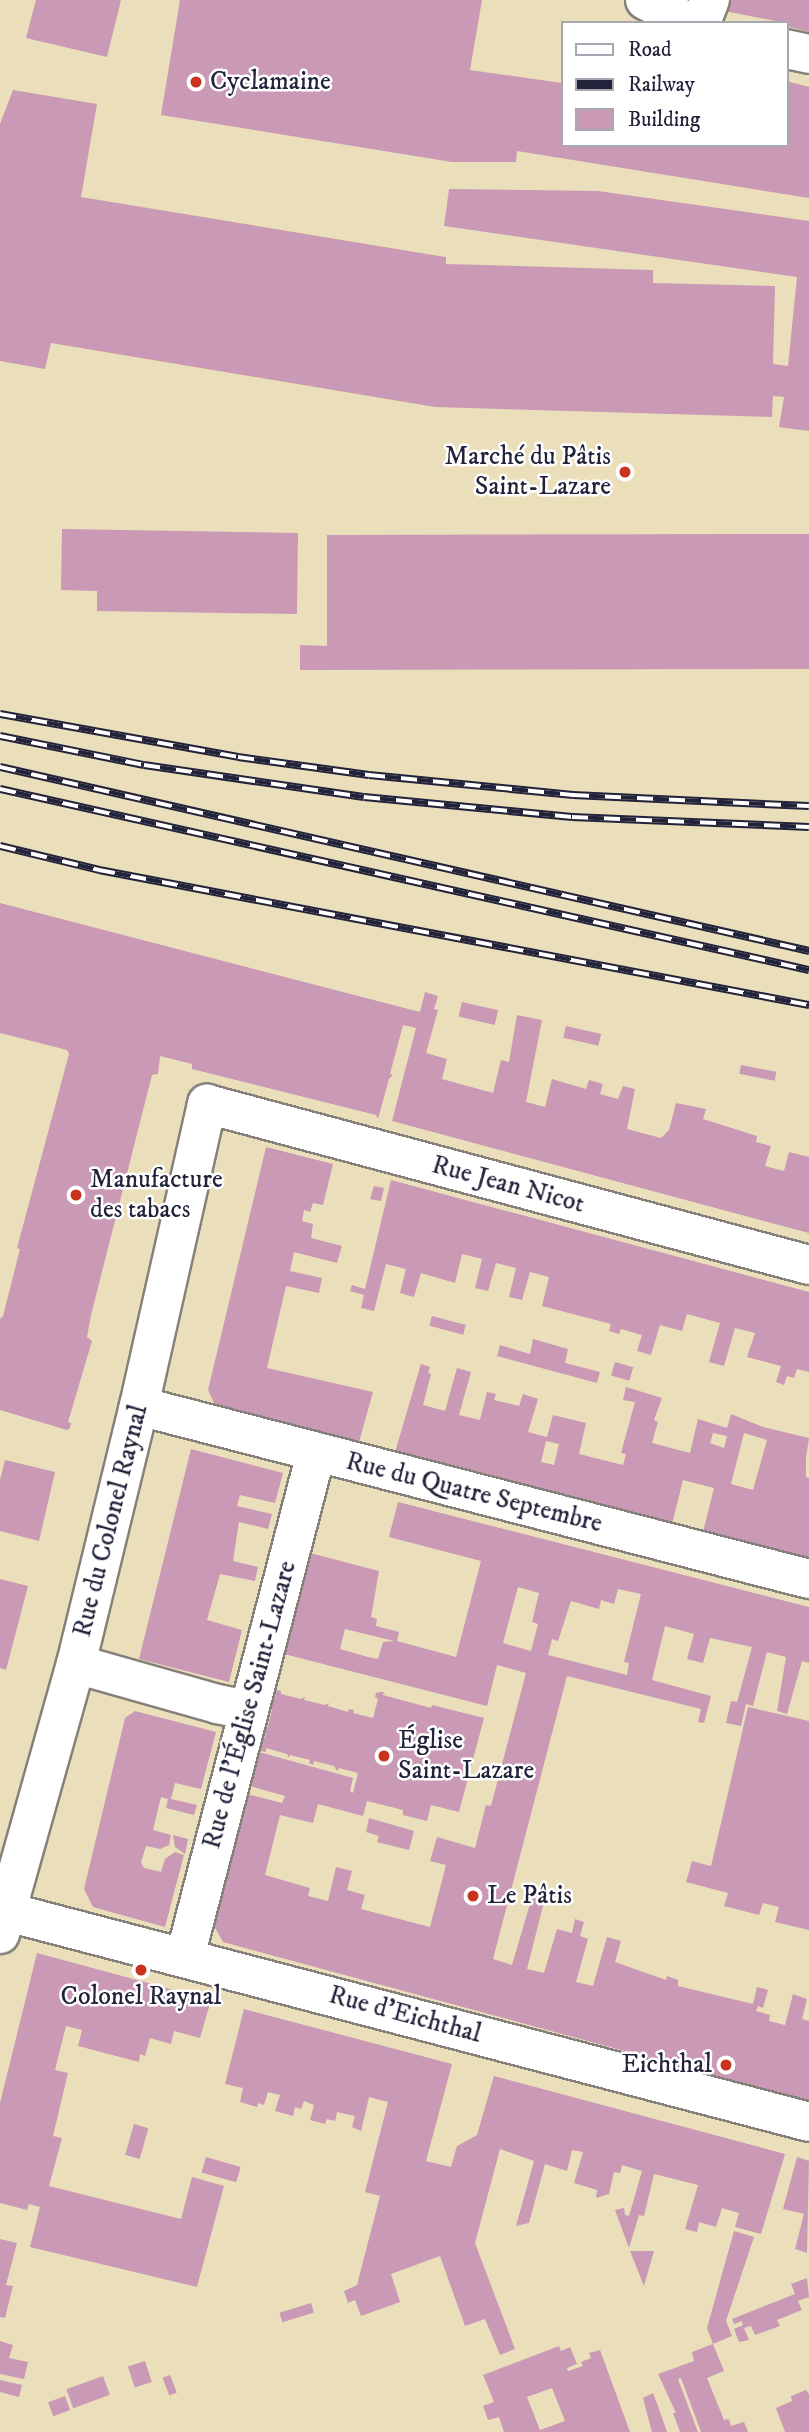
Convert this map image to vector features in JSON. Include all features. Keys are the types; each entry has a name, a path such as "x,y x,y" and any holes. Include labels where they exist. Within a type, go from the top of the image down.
{"street":[{"path":"645,0 686,21"},
{"path":"702,21 710,0"},
{"path":"788,49 809,54"},
{"name":"Rue Jean Nicot","path":"207,1104 809,1265"},
{"name":"Rue du Colonel Raynal","path":"2,1918 76,1664 139,1406 207,1104"},
{"name":"Rue du Quatre Septembre","path":"139,1406 809,1579"},
{"name":"Rue de l'Église Saint-Lazare","path":"185,1957 247,1710 316,1453"},
{"path":"76,1664 247,1710"},
{"name":"Rue d'Eichthal","path":"2,1918 185,1957 809,2122"}],"building":[{"path":"36,0 121,0 107,57 26,38"},
{"path":"180,0 482,0 470,70 560,83 560,147 788,147 788,82 809,87 809,198 517,151 516,162 452,162 161,115"},
{"path":"729,0 809,0 809,32 788,27 788,21 724,11"},
{"path":"13,90 97,104 81,197 446,257 446,264 653,270 653,283 775,286 773,364 788,366 797,277 444,226 449,189 598,191 809,221 809,431 779,427 784,397 773,396 772,417 435,407 51,343 45,369 0,361 0,124"},
{"path":"62,529 298,533 297,614 97,611 97,591 61,590"},
{"path":"809,534 809,669 300,670 300,645 327,646 327,535"},
{"name":"Manufacture des tabacs","path":"0,903 420,1012 425,992 438,996 434,1009 438,1010 426,1053 447,1059 442,1079 493,1093 501,1060 509,1062 517,1015 542,1020 526,1102 545,1107 552,1079 586,1089 589,1080 603,1084 600,1094 618,1099 623,1086 635,1089 627,1129 661,1138 669,1130 676,1103 706,1109 703,1119 757,1136 756,1142 771,1146 765,1166 784,1171 789,1152 809,1157 809,1233 392,1121 416,1028 403,1025 390,1074 393,1075 389,1079 378,1119 376,1115 192,1069 192,1064 160,1056 158,1074 152,1075 91,1315 87,1337 92,1341 68,1422 71,1423 70,1428 67,1430 0,1410 0,1319 3,1316 20,1249 17,1248 69,1054 67,1050 0,1033"},
{"path":"462,1002 498,1010 495,1025 459,1017"},
{"path":"566,1026 601,1034 598,1046 563,1038"},
{"path":"741,1065 776,1072 775,1081 739,1074"},
{"path":"266,1147 333,1164 323,1205 313,1203 310,1212 304,1210 302,1221 313,1224 311,1238 342,1246 337,1263 294,1252 290,1271 322,1278 319,1293 286,1286 267,1368 373,1392 359,1442 216,1407 208,1390"},
{"path":"391,1180 809,1292 809,1372 797,1369 794,1378 787,1376 784,1385 776,1382 781,1366 747,1357 755,1333 735,1328 724,1366 709,1362 720,1323 687,1314 682,1331 660,1325 651,1355 637,1351 642,1335 621,1329 619,1334 609,1331 611,1324 542,1306 549,1277 530,1272 522,1300 509,1297 516,1268 496,1263 488,1291 475,1288 482,1259 462,1254 455,1283 421,1273 414,1297 400,1293 406,1269 386,1264 374,1311 361,1308 364,1295 350,1291 352,1285 365,1289"},
{"path":"374,1186 384,1188 381,1201 370,1199"},
{"path":"432,1316 466,1325 463,1335 429,1326"},
{"path":"533,1339 568,1349 565,1363 600,1372 597,1383 497,1356 500,1345 530,1354"},
{"path":"615,1362 633,1367 629,1381 611,1375"},
{"path":"421,1364 430,1367 428,1373 431,1374 423,1405 445,1411 457,1368 471,1372 459,1415 480,1420 487,1392 496,1394 494,1400 519,1406 523,1394 538,1399 528,1432 547,1437 553,1415 586,1423 579,1454 623,1465 626,1454 621,1453 635,1402 623,1400 626,1387 662,1398 654,1420 658,1422 652,1443 690,1453 698,1419 727,1428 731,1414 763,1427 809,1438 806,1477 809,1478 809,1559 703,1532 714,1488 683,1480 672,1524 395,1452","holes":["713,1433 727,1436 724,1448 710,1443","744,1433 767,1440 753,1490 731,1484","546,1441 559,1444 554,1465 541,1462"]},
{"path":"191,1449 283,1473 275,1503 240,1495 237,1506 272,1514 268,1529 239,1522 233,1561 258,1567 255,1581 220,1574 207,1620 242,1630 229,1682 139,1659"},
{"path":"5,1460 55,1472 39,1541 0,1531 0,1480"},
{"path":"398,1502 809,1607 809,1663 802,1661 787,1714 777,1711 786,1657 767,1652 753,1706 746,1704 741,1726 726,1723 731,1701 737,1702 752,1647 710,1638 703,1663 687,1659 694,1634 665,1626 652,1680 711,1696 704,1723 698,1722 701,1709 567,1676 493,1959 512,1965 535,1887 547,1890 527,1969 544,1973 557,1929 572,1933 575,1919 584,1922 580,1936 588,1939 576,1982 593,1986 607,1937 621,1941 615,1962 666,1980 667,1976 678,1980 678,1986 753,2004 757,1987 768,1990 763,2008 758,2006 756,2011 770,2015 769,2021 785,2025 793,1994 807,1999 802,2019 809,2021 809,2101 223,1942 213,1924 247,1794 282,1803 285,1796 250,1786 259,1752 353,1778 350,1791 353,1793 358,1773 339,1768 337,1771 334,1766 314,1761 313,1765 309,1763 310,1760 290,1755 289,1758 287,1754 266,1748 266,1752 261,1751 260,1746 266,1734 263,1733 267,1729 272,1710 269,1709 277,1690 281,1691 281,1694 301,1699 305,1697 304,1700 325,1705 329,1703 328,1706 348,1712 349,1709 354,1710 353,1713 373,1718 378,1699 375,1697 376,1693 384,1692 383,1695 431,1708 432,1705 484,1718 459,1812 431,1805 427,1821 403,1815 403,1810 367,1801 363,1816 318,1804 313,1823 280,1815 265,1875 310,1888 308,1896 328,1901 336,1867 352,1871 347,1890 365,1895 361,1909 430,1927 446,1865 430,1861 437,1837 475,1848 486,1805 491,1806 526,1673 497,1665 487,1706 284,1654 310,1553 379,1571 371,1617 377,1619 376,1626 399,1632 397,1641 456,1657 481,1561 389,1537","holes":["518,1587 539,1593 532,1622 538,1624 531,1651 503,1643","618,1589 641,1594 624,1662 629,1663 627,1675 548,1655 552,1639 558,1641 571,1601 599,1609 601,1600 614,1604","345,1629 394,1641 383,1642 378,1659 340,1649"]},
{"path":"0,1579 28,1586 6,1670 0,1668"},
{"path":"748,1707 809,1721 809,1930 775,1922 779,1907 763,1903 759,1915 724,1906 728,1893 686,1882 692,1861 711,1866"},
{"path":"135,1711 216,1732 201,1789 175,1783 171,1799 197,1805 194,1815 166,1808 168,1799 161,1797 153,1830 171,1835 169,1845 160,1849 146,1846 141,1862 144,1868 161,1872 165,1859 175,1852 184,1855 165,1927 93,1907 84,1889 125,1718"},
{"path":"369,1818 414,1831 409,1850 377,1842 379,1836 366,1832"},
{"path":"173,1835 188,1839 185,1854 175,1847"},
{"path":"37,1953 211,2000 200,2038 174,2031 171,2044 150,2038 145,2056 140,2054 139,2062 78,2046 82,2030 66,2026 55,2070 68,2073 53,2136 62,2138 49,2186 181,2219 192,2177 224,2186 197,2287 30,2247 40,2207 29,2204 27,2210 0,2203 0,2103"},
{"path":"244,2009 452,2064 426,2161 451,2167 457,2146 477,2135 494,2076 785,2154 761,2234 735,2227 739,2213 722,2208 716,2227 699,2222 697,2232 685,2229 698,2185 654,2174 644,2216 639,2215 629,2248 615,2210 624,2208 625,2215 629,2216 642,2171 622,2165 620,2173 614,2172 609,2194 596,2198 597,2190 574,2183 583,2152 572,2150 567,2171 545,2164 529,2223 516,2226 534,2161 500,2149 475,2243 515,2349 500,2355 485,2319 465,2326 440,2256 391,2274 400,2302 361,2316 355,2300 348,2303 344,2291 357,2285 380,2196 365,2192 388,2102 369,2097 361,2131 352,2127 355,2116 337,2112 335,2121 327,2119 325,2124 310,2120 314,2105 304,2101 301,2109 295,2107 293,2116 275,2111 280,2095 268,2092 264,2105 258,2103 257,2107 240,2102 243,2088 225,2084"},
{"path":"134,2124 148,2128 140,2159 125,2155"},
{"path":"206,2157 241,2167 236,2182 202,2172"},
{"path":"797,2157 809,2161 807,2253 795,2249 804,2214 783,2209"},
{"path":"734,2231 754,2237 726,2321 732,2336 713,2344 707,2328"},
{"path":"0,2239 17,2243 6,2285 13,2286 5,2318 0,2317"},
{"path":"630,2251 654,2251 644,2286"},
{"path":"807,2278 809,2297 798,2301 802,2310 777,2320 780,2326 755,2335 751,2326 744,2328 749,2340 739,2342 734,2329 743,2325 742,2321 734,2324 732,2319 795,2294 791,2284"},
{"path":"311,2303 314,2313 282,2322 279,2313"},
{"path":"0,2341 13,2345 9,2358 28,2362 24,2379 0,2374"},
{"path":"713,2344 724,2371 707,2378 724,2420 729,2419 731,2426 744,2422 748,2432 701,2432 681,2378 678,2379 698,2432 680,2432 673,2413 676,2413 658,2374 694,2361 692,2352"},
{"path":"559,2346 561,2351 570,2347 577,2364 567,2368 568,2371 583,2366 581,2362 591,2358 589,2353 600,2350 630,2432 504,2432 499,2417 488,2420 483,2406 494,2402 483,2375","holes":["552,2388 565,2421 540,2430 527,2397"]},
{"path":"145,2361 152,2382 135,2387 128,2367"},
{"path":"170,2375 177,2393 169,2396 163,2378"},
{"path":"103,2376 110,2395 73,2408 66,2389"},
{"path":"0,2380 22,2385 19,2397 0,2392"},
{"path":"806,2390 809,2394 809,2432 785,2432 776,2408 792,2401 791,2396"},
{"path":"653,2393 667,2432 652,2432 643,2398"},
{"path":"65,2396 70,2410 53,2416 48,2402"}],"railway":[{"path":"0,714 238,757 369,775 573,795 809,806"},
{"path":"0,736 144,765 364,797 572,817 809,827"},
{"path":"0,767 809,951"},
{"path":"0,789 809,970"},
{"path":"0,846 99,870 809,1005"}],"place":[{"name":"Cyclamaine","path":"196,82"},
{"name":"Marché du Pâtis Saint-Lazare","path":"625,472"},
{"name":"Manufacture des tabacs","path":"76,1195"},
{"name":"Église Saint-Lazare","path":"384,1756"},
{"name":"Le Pâtis","path":"473,1896"},
{"name":"Colonel Raynal","path":"141,1970"},
{"name":"Eichthal","path":"726,2065"}]}
